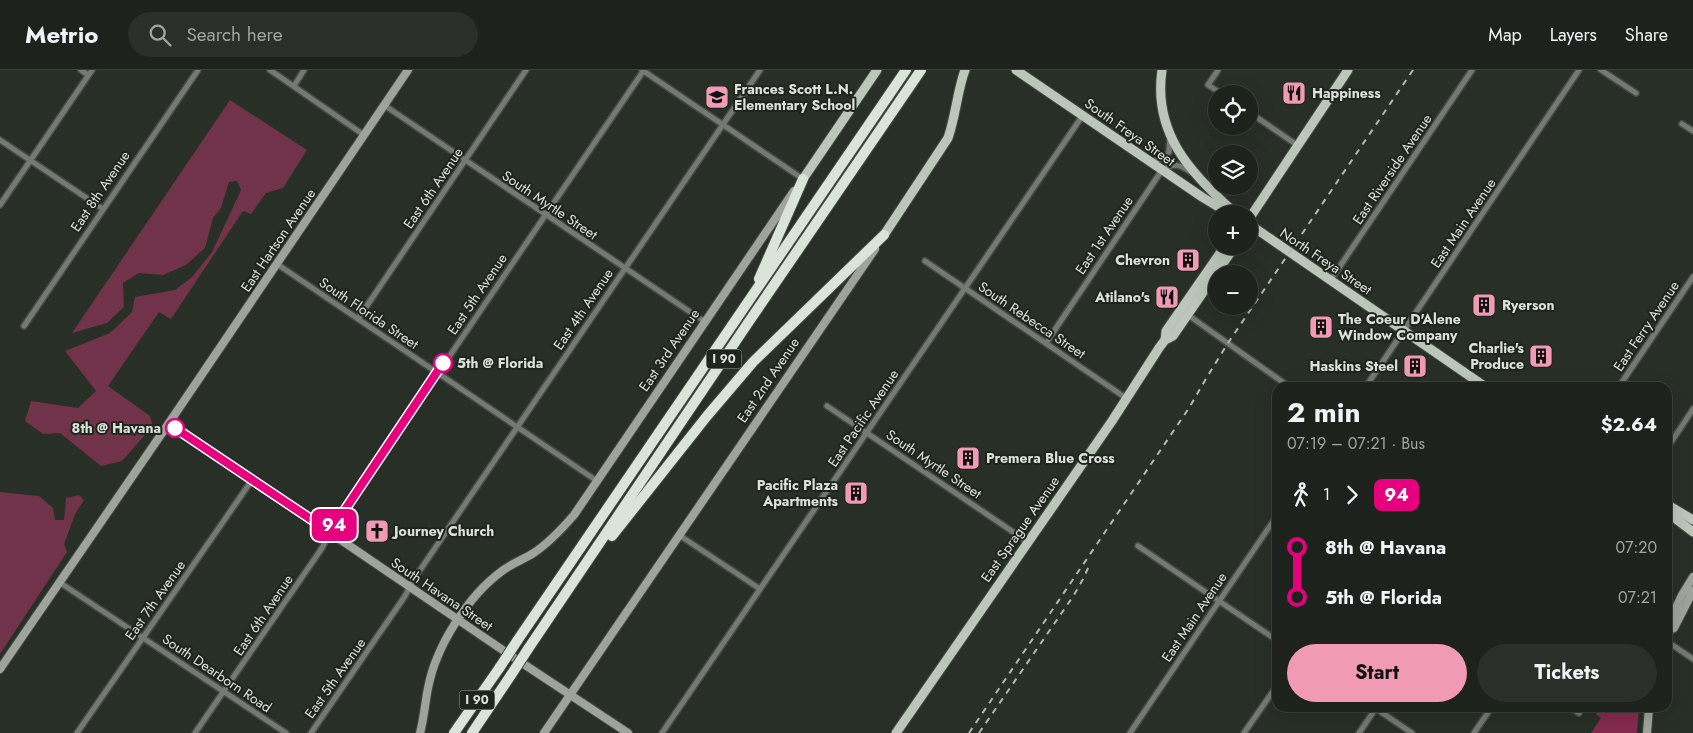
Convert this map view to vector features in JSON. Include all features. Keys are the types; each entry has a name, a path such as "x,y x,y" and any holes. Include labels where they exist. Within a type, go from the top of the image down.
{"highway":[{"name":"I 90","path":"454,733 906,70"},
{"name":"I 90","path":"472,733 921,70"},
{"path":"749,301 803,179"},
{"path":"548,620 701,423 753,362 884,235"}],"main road":[{"name":"East 3rd Avenue","path":"803,179 876,70"},
{"name":"East 2nd Avenue","path":"884,235 948,138 952,127 958,91 965,70"},
{"name":"South Freya Street","path":"1016,70 1215,205"},
{"path":"1162,70 1160,87 1164,116 1170,135 1180,155 1194,173 1226,205"},
{"path":"1258,205 1348,70"},
{"name":"North Freya Street","path":"1258,230 1477,382"},
{"name":"East Sprague Avenue","path":"896,733 1126,398 1165,340 1166,331 1218,255"},
{"name":"East Sprague Avenue","path":"1165,340 1173,336 1229,255"},
{"path":"1672,508 1693,520"},
{"path":"1672,517 1693,532"}],"street":[{"path":"81,70 88,75"},
{"path":"0,206 92,70"},
{"name":"East 8th Avenue","path":"24,326 198,70"},
{"path":"270,70 364,135"},
{"path":"294,86 304,70"},
{"name":"East Hartson Avenue","path":"169,424 408,70"},
{"name":"East 6th Avenue","path":"358,319 526,70"},
{"path":"643,70 803,179"},
{"name":"East 5th Avenue","path":"330,532 643,70"},
{"name":"East 4th Avenue","path":"410,586 760,70"},
{"path":"1208,85 1218,70"},
{"name":"East Riverside Avenue","path":"1330,281 1472,70"},
{"name":"East Main Avenue","path":"1369,382 1579,70"},
{"path":"1602,70 1636,93"},
{"name":"South Myrtle Street","path":"384,105 704,322"},
{"name":"East Pacific Avenue","path":"662,733 1083,115"},
{"path":"1258,118 1297,145"},
{"path":"1682,124 1693,131"},
{"path":"1151,163 1163,158 1169,152 1170,135"},
{"path":"0,140 102,209"},
{"path":"1162,170 1177,164 1194,173"},
{"name":"East 1st Avenue","path":"1046,343 1162,170"},
{"name":"East 3rd Avenue","path":"459,619 474,598 490,581 533,553 556,535 574,515 803,179"},
{"name":"East 2nd Avenue","path":"571,695 884,235"},
{"name":"South Rebecca Street","path":"925,261 1126,398"},
{"name":"South Florida Street","path":"276,264 598,481"},
{"name":"East Ferry Avenue","path":"1622,382 1693,276"},
{"path":"1188,315 1283,382"},
{"name":"South Myrtle Street","path":"827,406 1028,542"},
{"path":"1672,441 1693,410"},
{"path":"0,669 169,424"},
{"name":"South Havana Street","path":"169,424 628,733"},
{"name":"East 7th Avenue","path":"78,733 252,480"},
{"name":"East Main Avenue","path":"1130,733 1272,523"},
{"name":"East 6th Avenue","path":"196,733 322,548 330,532"},
{"path":"679,536 760,589"},
{"path":"1138,546 1272,637"},
{"path":"1672,616 1693,577"},
{"name":"South Dearborn Road","path":"59,582 286,733"},
{"name":"East 5th Avenue","path":"311,733 410,586"},
{"path":"1672,629 1693,592"},
{"path":"420,733 435,661 459,619"},
{"path":"1672,645 1693,660"},
{"path":"1244,733 1272,693"},
{"path":"544,733 571,695"},
{"path":"1358,733 1373,712"},
{"path":"1382,712 1412,733"},
{"path":"1474,733 1488,712"},
{"path":"1648,733 1649,712"}],"shaded area":[{"path":"230,100 307,150 283,188 266,193 251,214 243,211 171,319 159,312 108,386 150,416 153,426 122,461 101,466 60,433 43,434 25,421 31,401 78,408 96,391 65,351 110,333 132,312 135,297 175,290 192,277 212,252 241,190 237,181 229,182 221,208 213,218 205,248 186,265 163,275 139,273 123,283 124,307 107,323 72,333"},
{"path":"0,492 39,496 53,508 55,520 64,520 66,498 79,495 84,500 75,514 64,544 67,552 0,654"},
{"path":"1598,712 1639,712 1637,732 1591,733 1601,718 1596,714"}],"railway":[{"path":"969,733 1189,408 1228,343 1413,70"},
{"path":"979,733 1074,595 1090,564"}],"bus line":[{"name":"94","path":"175,428 330,532 443,363"}],"place":[{"name":"Happiness","path":"1294,93"},
{"name":"Frances Scott L.N. Elementary School","path":"717,97"},
{"name":"Chevron","path":"1188,260"},
{"name":"Atilano's","path":"1167,297"},
{"name":"Ryerson","path":"1484,305"},
{"name":"The Coeur D'Alene Window Company","path":"1321,327"},
{"name":"Charlie's Produce","path":"1541,356"},
{"name":"5th @ Florida","path":"443,363"},
{"name":"Haskins Steel","path":"1415,366"},
{"name":"8th @ Havana","path":"175,428"},
{"name":"Premera Blue Cross","path":"968,458"},
{"name":"Pacific Plaza Apartments","path":"856,493"},
{"name":"Journey Church","path":"377,531"}]}
